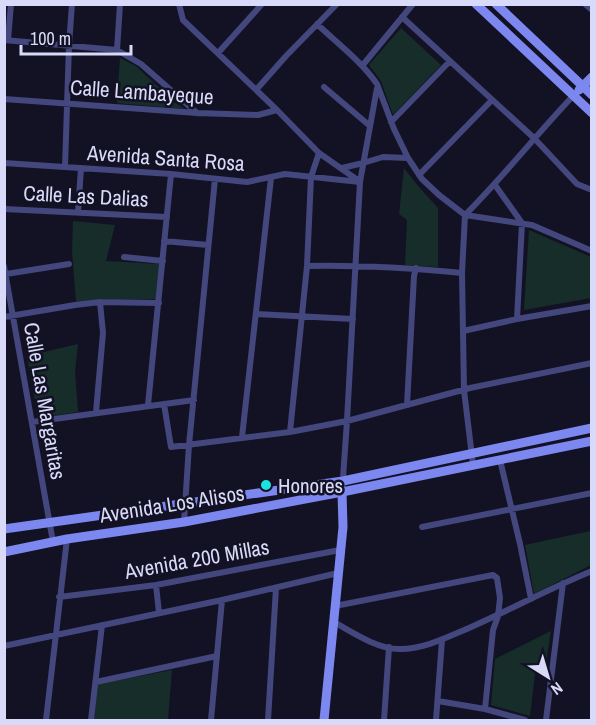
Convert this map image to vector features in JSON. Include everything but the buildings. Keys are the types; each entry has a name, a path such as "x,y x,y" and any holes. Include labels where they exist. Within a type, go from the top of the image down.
{"street":[{"path":"11,4 6,40 117,50 141,64 197,113"},
{"path":"65,167 72,4"},
{"path":"117,50 120,4"},
{"path":"180,4 183,20 319,153 360,182"},
{"path":"218,53 262,4"},
{"path":"256,90 336,4"},
{"path":"362,66 413,4"},
{"path":"476,4 591,113"},
{"path":"496,4 591,95"},
{"path":"585,4 591,10"},
{"path":"402,17 534,138 577,184 591,190"},
{"path":"317,24 373,78 408,158 419,176 439,195 465,214 532,225 591,252"},
{"path":"391,122 450,61"},
{"path":"472,465 464,390 462,273 465,214 591,77"},
{"path":"324,87 370,126"},
{"path":"324,720 343,527 342,482 360,182 377,88"},
{"name":"Calle Lambayeque","path":"4,99 197,113 258,115 277,110"},
{"path":"419,176 492,100"},
{"path":"290,432 308,266 311,177 319,153"},
{"path":"342,168 383,157 408,158"},
{"name":"Avenida Santa Rosa","path":"4,163 171,174 246,182 285,174 360,182"},
{"path":"78,212 81,168"},
{"path":"148,405 171,174"},
{"path":"242,437 271,178"},
{"path":"184,522 189,445 215,179"},
{"path":"495,184 522,224 517,319"},
{"name":"Calle Las Dalias","path":"4,209 167,217"},
{"path":"164,241 208,244"},
{"path":"124,257 163,261"},
{"path":"6,274 69,264"},
{"path":"308,266 356,265 462,273"},
{"name":"Calle Las Margaritas","path":"4,266 53,542"},
{"path":"407,405 416,268"},
{"path":"4,317 100,302 159,303"},
{"path":"96,412 103,333 100,302"},
{"path":"463,331 591,306"},
{"path":"256,314 353,318"},
{"path":"164,404 171,447 290,432 347,421 470,387 591,363"},
{"path":"32,422 194,400"},
{"name":"Avenida Los Alisos","path":"4,529 342,482 591,428"},
{"name":"Avenida Los Alisos","path":"4,552 53,542 184,522 591,441"},
{"path":"500,460 531,599"},
{"path":"422,527 591,493"},
{"path":"46,720 67,540"},
{"name":"Avenida 200 Millas","path":"59,597 156,585 340,550"},
{"path":"334,622 373,643 400,650 423,646 498,616 591,571"},
{"path":"4,646 338,573"},
{"path":"336,606 493,575 497,578 500,598 498,616 493,630 485,709"},
{"path":"546,720 563,583"},
{"path":"156,585 159,613"},
{"path":"268,720 276,588"},
{"path":"211,720 222,600"},
{"path":"91,720 102,625"},
{"path":"436,720 442,640"},
{"path":"384,720 389,647"},
{"path":"96,682 217,657"},
{"path":"438,701 485,709 525,720"}],"green space":[{"path":"401,28 441,65 393,115 381,81 369,65"},
{"path":"120,58 136,66 174,102 185,109 117,103"},
{"path":"404,168 438,208 438,267 405,265 407,220 399,214"},
{"path":"73,221 115,225 106,261 160,264 157,299 102,299 76,302 72,251"},
{"path":"529,230 591,257 591,298 524,310"},
{"path":"78,344 75,371 78,412 38,418 27,356"},
{"path":"590,531 591,565 534,594 525,545"},
{"path":"551,631 544,674 535,674 530,716 491,705 495,659"},
{"path":"172,670 168,720 94,720 98,684"}],"place":[{"name":"Honores","path":"266,485"}]}
